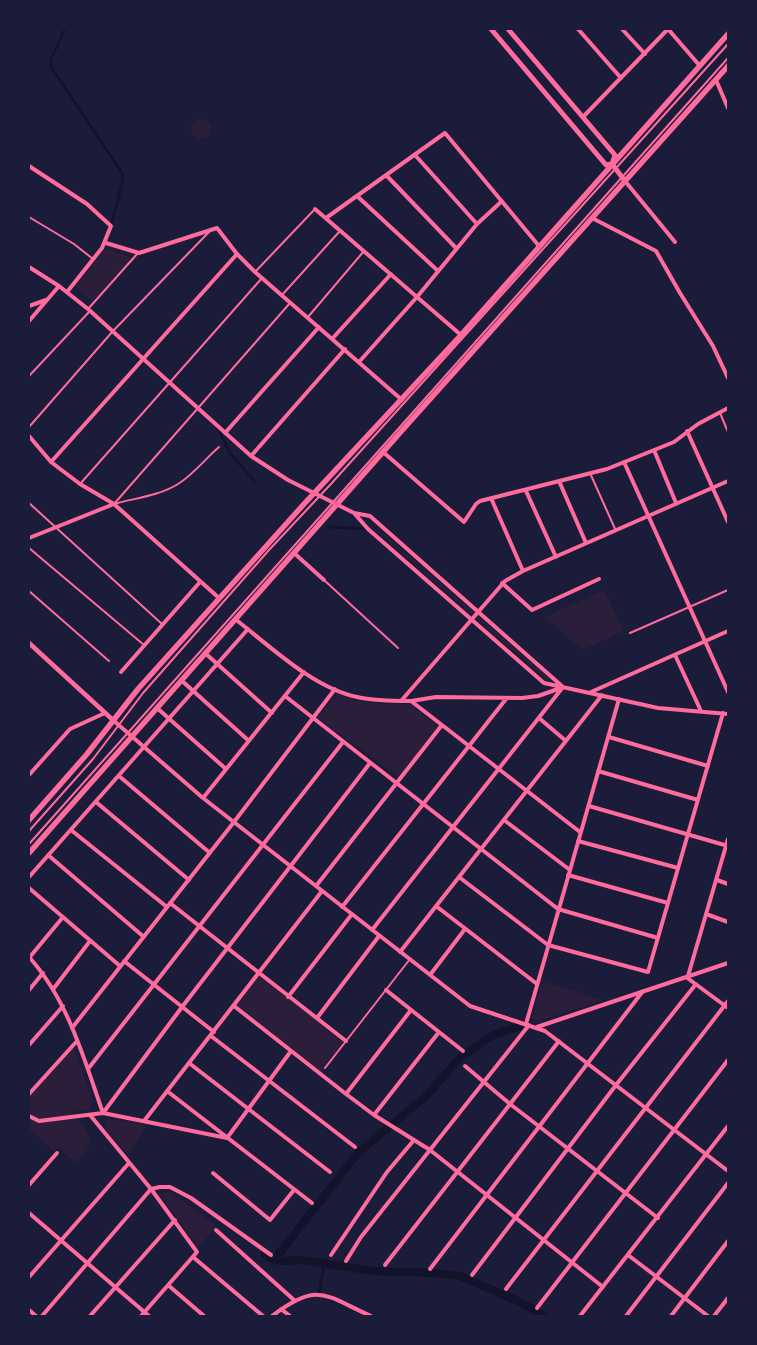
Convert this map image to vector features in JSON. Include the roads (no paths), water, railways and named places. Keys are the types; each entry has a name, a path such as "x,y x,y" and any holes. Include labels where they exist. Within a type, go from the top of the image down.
{"main road":[{"path":"491,29 606,165 614,167 624,179"},
{"path":"508,29 615,155 614,167"},
{"path":"29,820 87,754 138,689 219,598 317,494 461,335 539,246 614,167 728,34"},
{"path":"29,853 129,734 157,708 206,653 294,553 334,503 384,452 592,218 624,179 728,66"}],"street":[{"path":"578,29 621,78"},
{"path":"622,29 645,54"},
{"path":"583,117 668,29 700,66"},
{"path":"716,80 728,108"},
{"path":"326,218 445,133 539,246"},
{"path":"415,155 477,224"},
{"path":"29,166 87,204 111,226 106,243 67,292"},
{"path":"387,176 456,248"},
{"path":"624,179 675,242"},
{"path":"357,196 437,270"},
{"path":"359,362 477,224 502,201"},
{"path":"315,209 461,335"},
{"path":"592,218 656,251 713,346 728,378"},
{"path":"106,243 138,253 218,228 237,254 262,278 402,400"},
{"path":"52,462 237,254"},
{"path":"29,267 60,286 114,331 168,383 251,456 288,480 354,513 370,516 563,687"},
{"path":"332,339 391,274"},
{"path":"29,321 60,286"},
{"path":"29,306 48,299"},
{"path":"224,433 319,327"},
{"path":"251,456 345,350"},
{"path":"384,452 464,522 476,504 491,498 607,469 680,438 687,431 728,408"},
{"path":"687,431 728,522"},
{"path":"29,436 52,462 80,484 114,504 219,598"},
{"path":"654,450 676,504"},
{"path":"624,462 728,692"},
{"path":"559,481 586,544"},
{"path":"400,701 502,583 728,481"},
{"path":"526,490 556,557"},
{"path":"491,498 523,572"},
{"path":"29,538 114,504"},
{"path":"354,513 362,523 544,684 590,692 658,708 728,714"},
{"path":"294,553 324,580"},
{"path":"502,583 532,610 599,579"},
{"path":"120,672 200,582"},
{"path":"236,619 304,672 335,689 355,697 377,701 411,701 436,697 506,699 538,696 563,687"},
{"path":"29,877 248,629"},
{"path":"590,692 728,631"},
{"path":"29,644 119,726 203,798 470,1006 480,1011 545,1031 728,1171"},
{"path":"206,653 272,713"},
{"path":"675,655 701,711"},
{"path":"203,798 304,672"},
{"path":"181,680 249,741"},
{"path":"372,930 563,687"},
{"path":"72,1028 210,853 335,689"},
{"path":"285,696 558,909 658,938"},
{"path":"400,952 602,696"},
{"path":"342,907 506,699"},
{"path":"346,1261 361,1237 484,1082 527,1024 558,909 619,700"},
{"path":"411,701 580,832"},
{"path":"157,708 226,769"},
{"path":"29,775 70,728 105,713"},
{"path":"459,878 548,945 648,972 723,713"},
{"path":"539,718 566,741"},
{"path":"316,886 442,725"},
{"path":"609,737 708,766"},
{"path":"88,1069 343,742"},
{"path":"104,1112 182,1007 370,763"},
{"path":"598,771 698,800"},
{"path":"119,776 210,853"},
{"path":"96,802 189,880"},
{"path":"589,806 727,846"},
{"path":"504,820 570,870"},
{"path":"71,830 167,907"},
{"path":"687,977 728,840"},
{"path":"578,841 678,868"},
{"path":"48,855 144,937"},
{"path":"568,875 668,904"},
{"path":"716,880 728,884"},
{"path":"29,888 120,966"},
{"path":"144,1122 322,891"},
{"path":"170,903 346,1041"},
{"path":"436,906 537,984"},
{"path":"288,996 352,914"},
{"path":"706,914 728,922"},
{"path":"62,918 29,957 54,988 63,1006 104,1112"},
{"path":"430,975 465,929"},
{"path":"317,1018 380,936"},
{"path":"54,988 90,941"},
{"path":"124,961 214,1032"},
{"path":"537,1027 728,963"},
{"path":"29,990 43,973"},
{"path":"687,977 726,1007"},
{"path":"472,1275 616,1085 696,984"},
{"path":"386,990 463,1051"},
{"path":"430,1269 643,991"},
{"path":"506,1289 645,1108 726,1007 728,1001"},
{"path":"29,1045 63,1006"},
{"path":"234,1006 374,1115 430,1150 603,1287"},
{"path":"346,1094 411,1010"},
{"path":"374,1115 439,1032"},
{"path":"211,1036 355,1147"},
{"path":"29,1094 77,1041"},
{"path":"385,1265 559,1041"},
{"path":"226,1138 292,1051"},
{"path":"537,1308 728,1060"},
{"path":"188,1063 330,1172"},
{"path":"465,1066 510,1104 658,1218"},
{"path":"167,1091 312,1203"},
{"path":"29,1116 39,1121 104,1112 226,1138"},
{"path":"90,1115 151,1189 197,1252 140,1316"},
{"path":"580,1316 728,1126"},
{"path":"331,1255 387,1172 414,1140"},
{"path":"29,1185 56,1153"},
{"path":"29,1277 129,1163"},
{"path":"213,1173 270,1220 294,1190"},
{"path":"626,1316 728,1183"},
{"path":"42,1316 151,1189 170,1187 191,1198 271,1255"},
{"path":"29,1214 149,1316"},
{"path":"90,1316 175,1220"},
{"path":"216,1230 294,1300"},
{"path":"671,1316 728,1241"},
{"path":"628,1255 708,1316"},
{"path":"193,1257 263,1316"},
{"path":"168,1285 204,1316"},
{"path":"272,1316 294,1300 319,1294 328,1296 371,1316"},
{"path":"714,1316 728,1298"},
{"path":"281,1309 290,1316"},
{"path":"29,1310 36,1316"}],"lane":[{"path":"29,831 83,771 143,693 317,494 728,44"},
{"path":"29,844 624,179 728,58"},
{"path":"256,272 315,209"},
{"path":"29,217 74,244 93,259"},
{"path":"29,427 114,331 211,230"},
{"path":"282,295 340,231"},
{"path":"308,317 364,251"},
{"path":"29,376 138,253"},
{"path":"80,484 262,278"},
{"path":"114,504 291,302"},
{"path":"720,413 728,432"},
{"path":"114,504 159,493 177,484 189,476 219,447"},
{"path":"590,474 616,530"},
{"path":"29,503 162,624"},
{"path":"29,548 144,645"},
{"path":"324,580 398,648"},
{"path":"630,634 728,590"},
{"path":"29,591 109,661"},
{"path":"325,1068 410,959"}],"waterway":[{"path":"65,29 51,59 51,67 122,173 123,180 111,226"},
{"path":"217,427 230,453 255,482"},
{"path":"329,527 367,529"},
{"path":"274,1260 358,1153 426,1096 461,1057 491,1036 526,1024"},
{"path":"265,1255 274,1260 302,1260 373,1271 434,1273 460,1276 518,1301 545,1316"},
{"path":"319,1293 324,1264"}]}
